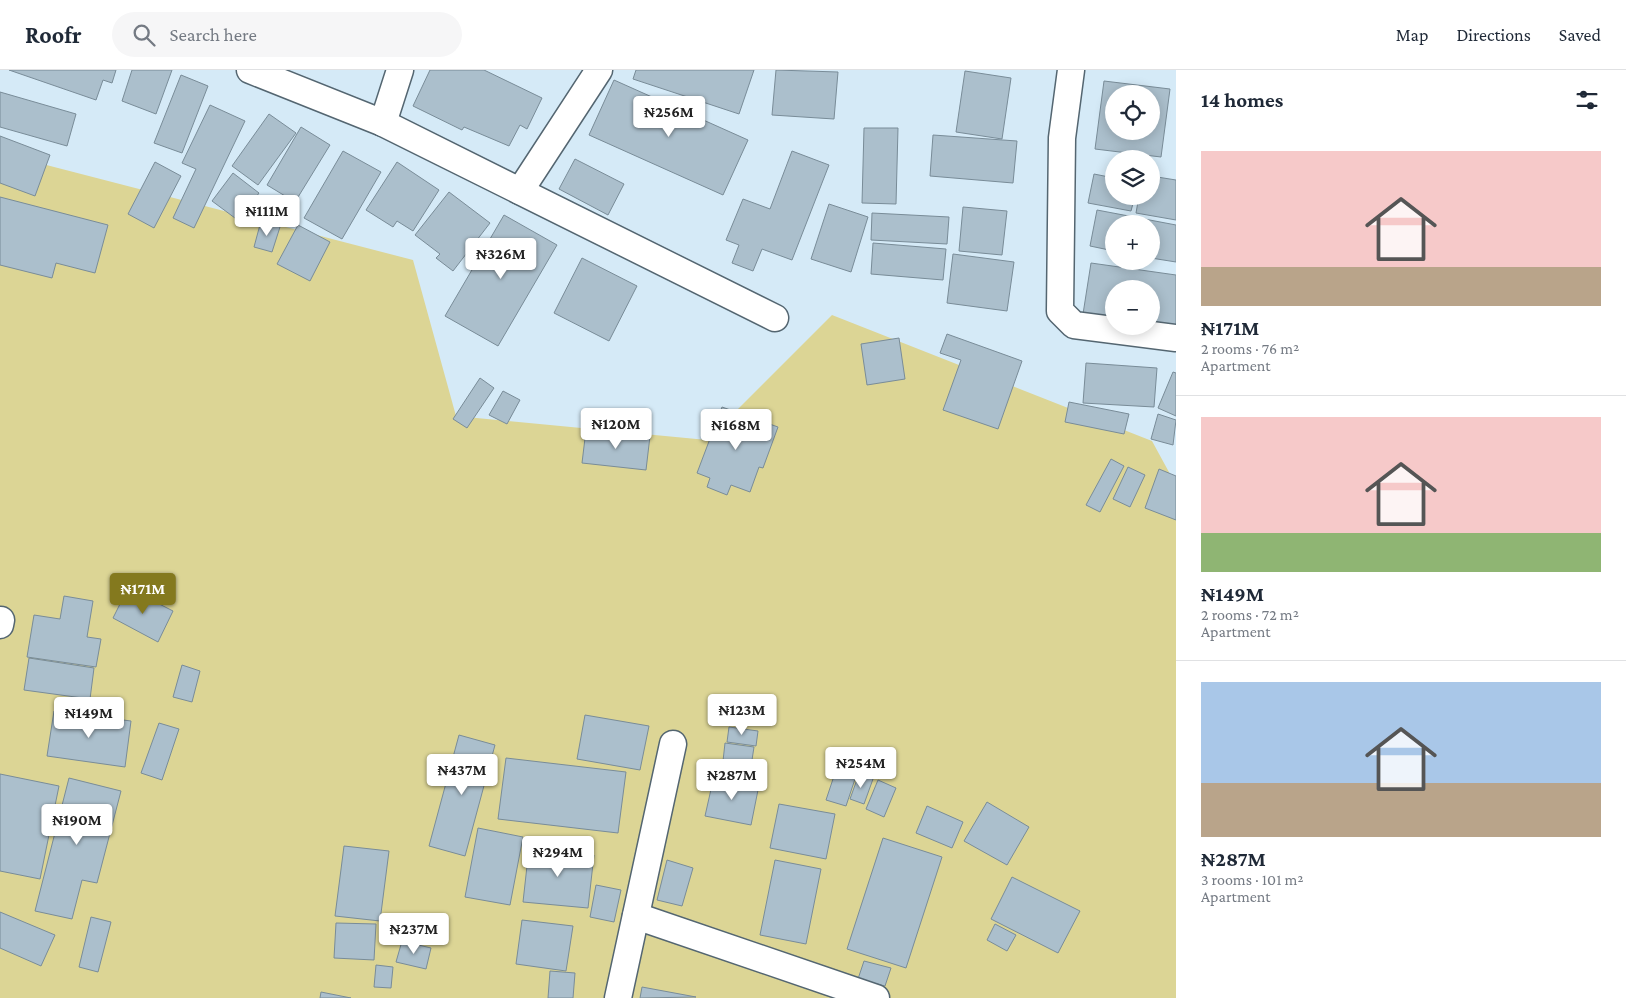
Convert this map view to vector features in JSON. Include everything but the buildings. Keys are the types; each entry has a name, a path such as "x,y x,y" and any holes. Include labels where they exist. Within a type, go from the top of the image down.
{"street":[{"path":"250,70 383,123 775,318"},
{"path":"383,123 400,70"},
{"path":"520,191 599,70"},
{"path":"1071,70 1062,138 1060,312 1074,325 1176,338"},
{"path":"618,998 673,744"},
{"path":"636,916 876,998"}],"shaded area":[{"path":"0,153 413,260 456,416 707,440 832,315 1152,441 1176,485 1176,998 0,998"}]}
